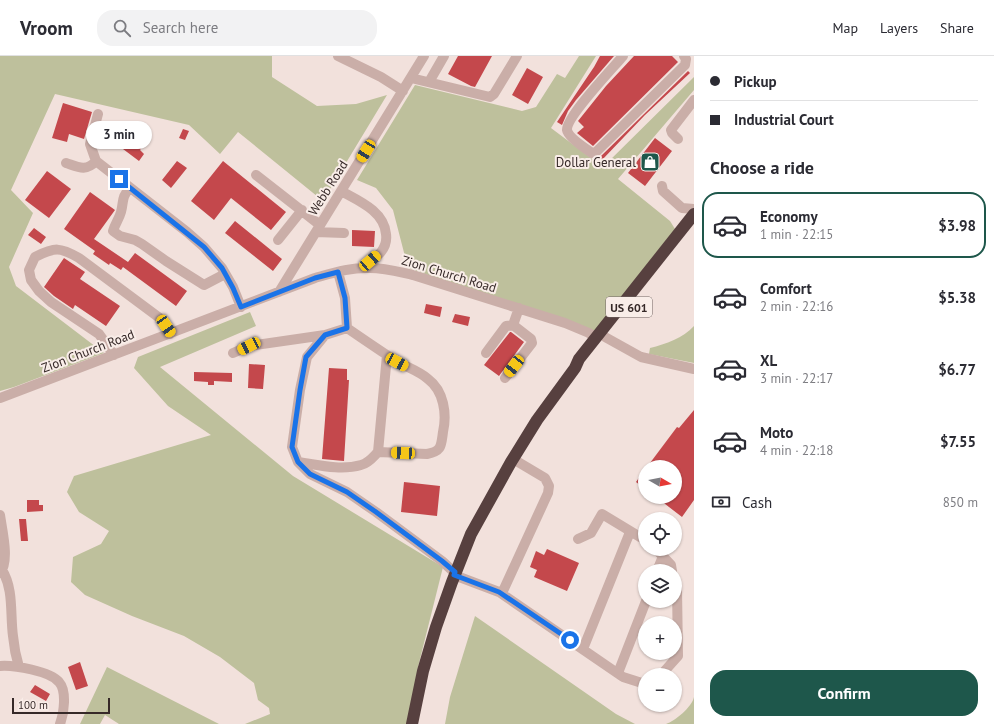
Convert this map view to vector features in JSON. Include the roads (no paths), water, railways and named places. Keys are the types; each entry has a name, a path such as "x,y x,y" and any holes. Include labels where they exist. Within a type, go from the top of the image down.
{"highway":[{"name":"US 601","path":"412,724 423,671 436,627 471,534 513,459 537,420 575,368 579,359 600,337 689,225 694,214"}],"street":[{"path":"338,56 381,77 403,91"},
{"name":"Webb Road","path":"278,292 424,56"},
{"path":"429,82 444,56"},
{"path":"411,78 490,97 494,94 517,56"},
{"path":"624,56 575,112 568,126 567,131 570,135 592,153 596,152 685,65 686,60 684,56"},
{"path":"678,139 671,130 694,100"},
{"path":"98,114 90,144 96,161 204,247 214,257 233,288 241,307"},
{"path":"66,163 81,168 91,166 96,161"},
{"path":"256,175 302,210 318,228 344,233"},
{"path":"662,186 663,191 682,208 689,225"},
{"path":"130,188 124,194 121,213 115,222 114,231 120,236 142,244 166,262 204,285 225,274"},
{"path":"341,191 375,212 385,225 387,239 385,246 381,252 362,268"},
{"path":"682,208 694,209"},
{"path":"278,240 302,210"},
{"path":"114,355 99,334 51,302 39,291 31,280 29,270 35,257 48,250 64,250 79,258 161,319 170,334"},
{"name":"Zion Church Road","path":"0,398 315,278 362,268 387,269 413,275 565,323 600,337 641,357 694,369"},
{"path":"338,272 345,298 347,328"},
{"path":"514,325 519,308"},
{"path":"486,353 506,326 514,325 531,339 532,343 505,378"},
{"path":"233,353 249,346 325,335 347,328"},
{"path":"347,328 387,355 428,379 437,387 444,401 444,427 440,448 435,453 378,452"},
{"path":"325,335 306,357 292,447 298,462 310,474 347,492 376,512 442,561 455,574 499,592 623,677 638,682"},
{"path":"298,462 339,467 362,465 371,460 378,452 387,355"},
{"path":"499,592 503,591 548,493 549,486 545,478 513,459"},
{"path":"578,540 591,533 602,514 638,536"},
{"path":"0,515 4,555 4,564 1,572 7,578 11,602 12,635 19,667"},
{"path":"583,649 630,532"},
{"path":"662,556 670,564"},
{"path":"618,673 643,608"},
{"path":"667,668 678,656 677,608"},
{"path":"0,666 19,667 53,677 60,683 65,699 60,724"}],"place":[{"name":"Dollar General","path":"650,162"}]}
